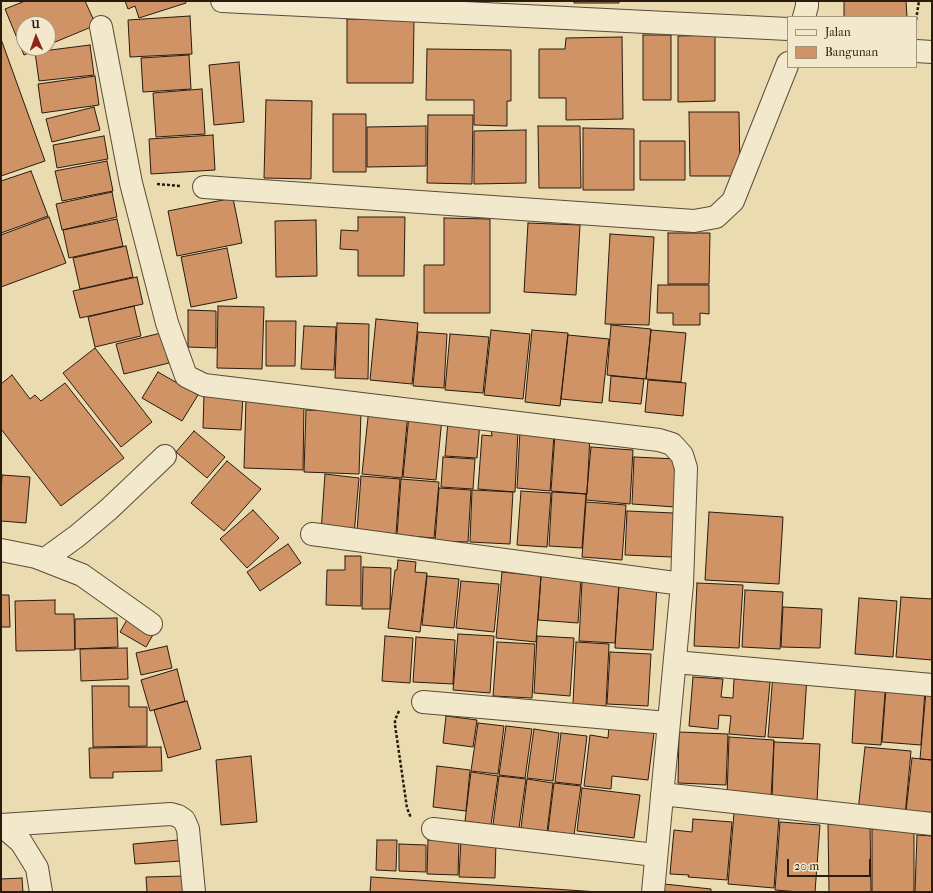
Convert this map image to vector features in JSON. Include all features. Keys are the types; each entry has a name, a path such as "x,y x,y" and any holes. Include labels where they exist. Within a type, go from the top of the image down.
{"street":[{"path":"222,1 548,9 787,29"},
{"path":"804,16 807,1"},
{"path":"101,27 130,183 166,323 186,376 204,385 659,440 672,444 682,455 686,468 682,584 652,892"},
{"path":"917,51 932,52"},
{"path":"204,187 694,221 716,217 733,201 787,66"},
{"path":"44,560 77,536 108,510 165,456"},
{"path":"312,534 682,584"},
{"path":"1,550 36,556 82,575 151,624"},
{"path":"675,662 932,686"},
{"path":"422,702 668,723"},
{"path":"662,794 932,824"},
{"path":"1,825 171,814 178,816 184,820 188,829 194,892"},
{"path":"1,825 21,842 36,868 41,892"},
{"path":"433,829 655,855"}],"path":[{"path":"917,16 920,1"},
{"path":"130,183 204,187"},
{"path":"422,702 408,703 398,712 395,725 407,808 411,818 420,826 433,829"}],"building":[{"path":"25,1 85,1 96,25 56,42 56,16 16,16 16,36 5,9"},
{"path":"125,1 185,1 186,3 139,18 135,6 128,9"},
{"path":"574,1 619,1 619,3 574,3"},
{"path":"844,1 906,1 907,16 844,16"},
{"path":"190,16 192,54 130,57 128,20"},
{"path":"347,19 414,20 413,83 347,83"},
{"path":"643,35 671,35 671,100 643,100"},
{"path":"715,35 715,101 678,102 678,36"},
{"path":"622,37 623,119 566,120 566,98 539,98 539,49 565,49 566,38"},
{"path":"1,39 45,161 1,176"},
{"path":"90,45 94,75 39,81 36,56 56,56 56,49"},
{"path":"427,49 511,50 511,101 507,101 507,126 474,125 474,100 426,100"},
{"path":"189,55 191,89 143,92 141,58"},
{"path":"239,62 244,122 214,125 209,65"},
{"path":"95,76 99,105 42,113 38,84"},
{"path":"202,89 205,134 156,137 153,93"},
{"path":"266,100 312,101 311,179 264,178"},
{"path":"94,107 100,130 52,142 46,119"},
{"path":"689,112 739,112 740,176 690,176"},
{"path":"333,114 366,114 366,172 333,172"},
{"path":"428,115 473,115 472,184 427,183"},
{"path":"426,126 426,166 367,167 367,127"},
{"path":"538,126 580,126 581,188 539,188"},
{"path":"583,128 634,129 634,190 583,190"},
{"path":"526,130 526,183 474,184 474,131"},
{"path":"213,135 215,170 151,174 149,139"},
{"path":"104,136 108,159 57,168 53,145"},
{"path":"640,141 685,141 685,180 640,180"},
{"path":"107,161 113,191 62,201 55,171"},
{"path":"31,171 48,216 1,233 1,181"},
{"path":"112,192 117,217 62,230 56,204"},
{"path":"233,198 242,243 177,256 168,211"},
{"path":"49,217 66,263 1,287 1,235"},
{"path":"358,217 405,217 404,276 358,276 358,250 340,249 341,230 358,231"},
{"path":"444,218 490,219 490,313 424,313 424,265 444,265"},
{"path":"117,219 123,246 69,258 63,230"},
{"path":"316,220 317,276 276,277 275,221"},
{"path":"528,223 580,225 576,295 524,292"},
{"path":"668,233 710,233 709,284 668,284"},
{"path":"610,234 654,237 649,325 605,324"},
{"path":"126,246 133,277 80,289 73,258"},
{"path":"227,248 237,298 191,307 181,257"},
{"path":"137,277 143,304 80,318 73,291"},
{"path":"658,285 709,285 709,314 700,313 700,325 673,325 673,313 657,313"},
{"path":"134,306 141,336 95,347 88,317"},
{"path":"218,306 264,307 262,369 217,368"},
{"path":"188,310 216,311 216,348 188,347"},
{"path":"376,319 418,323 412,384 370,380"},
{"path":"266,321 296,321 295,366 266,366"},
{"path":"337,323 369,324 368,379 335,378"},
{"path":"611,325 651,329 646,379 607,375"},
{"path":"304,326 336,327 334,370 301,369"},
{"path":"491,330 530,334 523,399 484,395"},
{"path":"532,330 568,333 560,406 525,402"},
{"path":"651,330 686,333 681,382 646,379"},
{"path":"418,332 447,334 444,388 413,386"},
{"path":"161,333 169,363 124,374 116,344"},
{"path":"450,334 489,337 483,393 445,390"},
{"path":"568,335 609,339 602,403 561,399"},
{"path":"95,348 152,422 121,447 63,373"},
{"path":"158,372 198,395 182,421 142,398"},
{"path":"12,375 30,399 35,395 41,401 65,383 124,458 61,506 1,429 1,384"},
{"path":"611,376 644,379 641,404 609,401"},
{"path":"648,380 686,383 683,416 645,412"},
{"path":"204,394 243,396 241,430 203,428"},
{"path":"246,400 304,401 303,470 244,468"},
{"path":"369,408 408,412 402,478 362,474"},
{"path":"306,410 361,412 359,474 304,472"},
{"path":"409,415 442,418 436,480 403,477"},
{"path":"448,421 480,422 477,458 445,456"},
{"path":"491,429 518,431 515,492 478,489 482,435 492,436"},
{"path":"194,431 225,457 207,478 176,452"},
{"path":"520,431 554,434 550,491 517,488"},
{"path":"555,434 590,436 587,494 551,491"},
{"path":"591,447 633,450 630,504 586,500"},
{"path":"443,457 475,459 473,489 441,487"},
{"path":"634,457 677,459 675,507 632,504"},
{"path":"227,461 261,489 224,531 191,503"},
{"path":"325,474 359,478 354,535 321,532"},
{"path":"2,475 30,477 26,523 1,521"},
{"path":"361,476 400,479 396,534 357,531"},
{"path":"401,479 439,482 434,538 397,535"},
{"path":"439,488 471,490 468,542 435,541"},
{"path":"472,490 513,492 510,544 470,542"},
{"path":"521,491 551,493 547,547 517,545"},
{"path":"552,492 586,494 582,548 549,546"},
{"path":"586,502 626,505 622,560 582,557"},
{"path":"253,510 279,538 247,568 220,539"},
{"path":"627,511 674,513 672,557 625,555"},
{"path":"709,512 783,517 779,584 705,580"},
{"path":"288,544 301,563 260,591 247,572"},
{"path":"345,556 361,556 361,606 326,605 327,570 345,570"},
{"path":"398,560 416,562 415,572 427,573 420,632 388,628 395,570 397,570"},
{"path":"363,567 391,568 390,609 362,609"},
{"path":"502,572 541,576 536,642 496,638"},
{"path":"427,576 459,579 454,628 422,625"},
{"path":"541,576 581,579 578,623 538,620"},
{"path":"461,581 499,584 494,632 456,628"},
{"path":"582,582 619,584 615,643 579,641"},
{"path":"697,583 743,585 739,648 694,646"},
{"path":"619,584 657,585 653,650 615,648"},
{"path":"745,590 783,592 780,649 742,647"},
{"path":"1,595 9,595 10,627 1,627"},
{"path":"901,597 932,599 932,660 896,657"},
{"path":"859,598 897,601 893,657 855,654"},
{"path":"55,600 55,614 74,614 75,650 16,651 15,601"},
{"path":"783,607 822,609 820,648 781,647"},
{"path":"117,618 118,647 75,649 75,619"},
{"path":"128,618 154,633 146,647 120,632"},
{"path":"458,634 494,636 490,693 453,690"},
{"path":"385,636 413,638 410,683 382,681"},
{"path":"537,636 574,638 570,696 534,693"},
{"path":"416,637 455,640 453,684 413,682"},
{"path":"497,642 535,644 532,698 493,696"},
{"path":"576,642 609,644 606,706 573,704"},
{"path":"167,646 172,668 141,675 136,653"},
{"path":"127,648 128,679 81,681 80,649"},
{"path":"610,652 651,654 648,706 607,704"},
{"path":"177,669 185,701 150,711 141,680"},
{"path":"773,674 807,676 803,739 768,737"},
{"path":"693,677 723,679 721,697 733,698 734,679 770,682 765,737 729,734 731,716 719,715 718,729 689,726"},
{"path":"856,679 886,681 881,745 852,743"},
{"path":"92,686 129,686 129,707 147,707 147,746 93,747"},
{"path":"886,688 925,691 921,745 882,742"},
{"path":"926,691 932,692 932,760 920,759"},
{"path":"187,701 201,749 168,758 154,710"},
{"path":"446,716 477,720 473,747 443,743"},
{"path":"478,723 504,726 498,774 471,771"},
{"path":"506,726 532,729 525,778 499,775"},
{"path":"609,727 654,733 648,780 612,776 611,789 584,786 590,735 608,738"},
{"path":"534,729 559,733 553,781 527,778"},
{"path":"679,732 728,734 726,785 678,783"},
{"path":"561,733 587,736 581,785 555,782"},
{"path":"729,737 774,740 771,798 727,796"},
{"path":"774,742 820,744 817,802 772,800"},
{"path":"161,747 162,771 113,772 113,778 90,778 89,748"},
{"path":"865,747 911,751 905,816 858,811"},
{"path":"251,756 257,822 221,825 216,760"},
{"path":"912,758 932,760 932,814 906,811"},
{"path":"437,766 470,770 466,811 433,807"},
{"path":"471,772 498,776 491,825 465,821"},
{"path":"499,776 526,779 519,828 493,825"},
{"path":"527,779 553,783 547,832 521,828"},
{"path":"554,783 581,786 574,835 548,831"},
{"path":"582,788 640,795 634,838 577,831"},
{"path":"734,813 779,816 774,888 728,884"},
{"path":"693,819 732,822 727,880 670,874 674,830 692,832"},
{"path":"780,822 820,825 815,892 775,890"},
{"path":"870,823 871,892 829,892 828,824"},
{"path":"872,829 914,829 914,892 872,892"},
{"path":"917,835 932,836 932,892 915,892"},
{"path":"461,839 496,841 495,878 459,877"},
{"path":"179,840 181,861 135,864 133,844"},
{"path":"377,840 397,840 396,871 376,870"},
{"path":"428,840 459,841 458,875 427,874"},
{"path":"399,844 426,845 426,872 399,871"},
{"path":"186,876 187,892 147,892 146,877"},
{"path":"371,877 599,892 370,892"},
{"path":"22,878 23,892 1,892 1,879"},
{"path":"664,884 711,889 711,892 663,892"}]}
